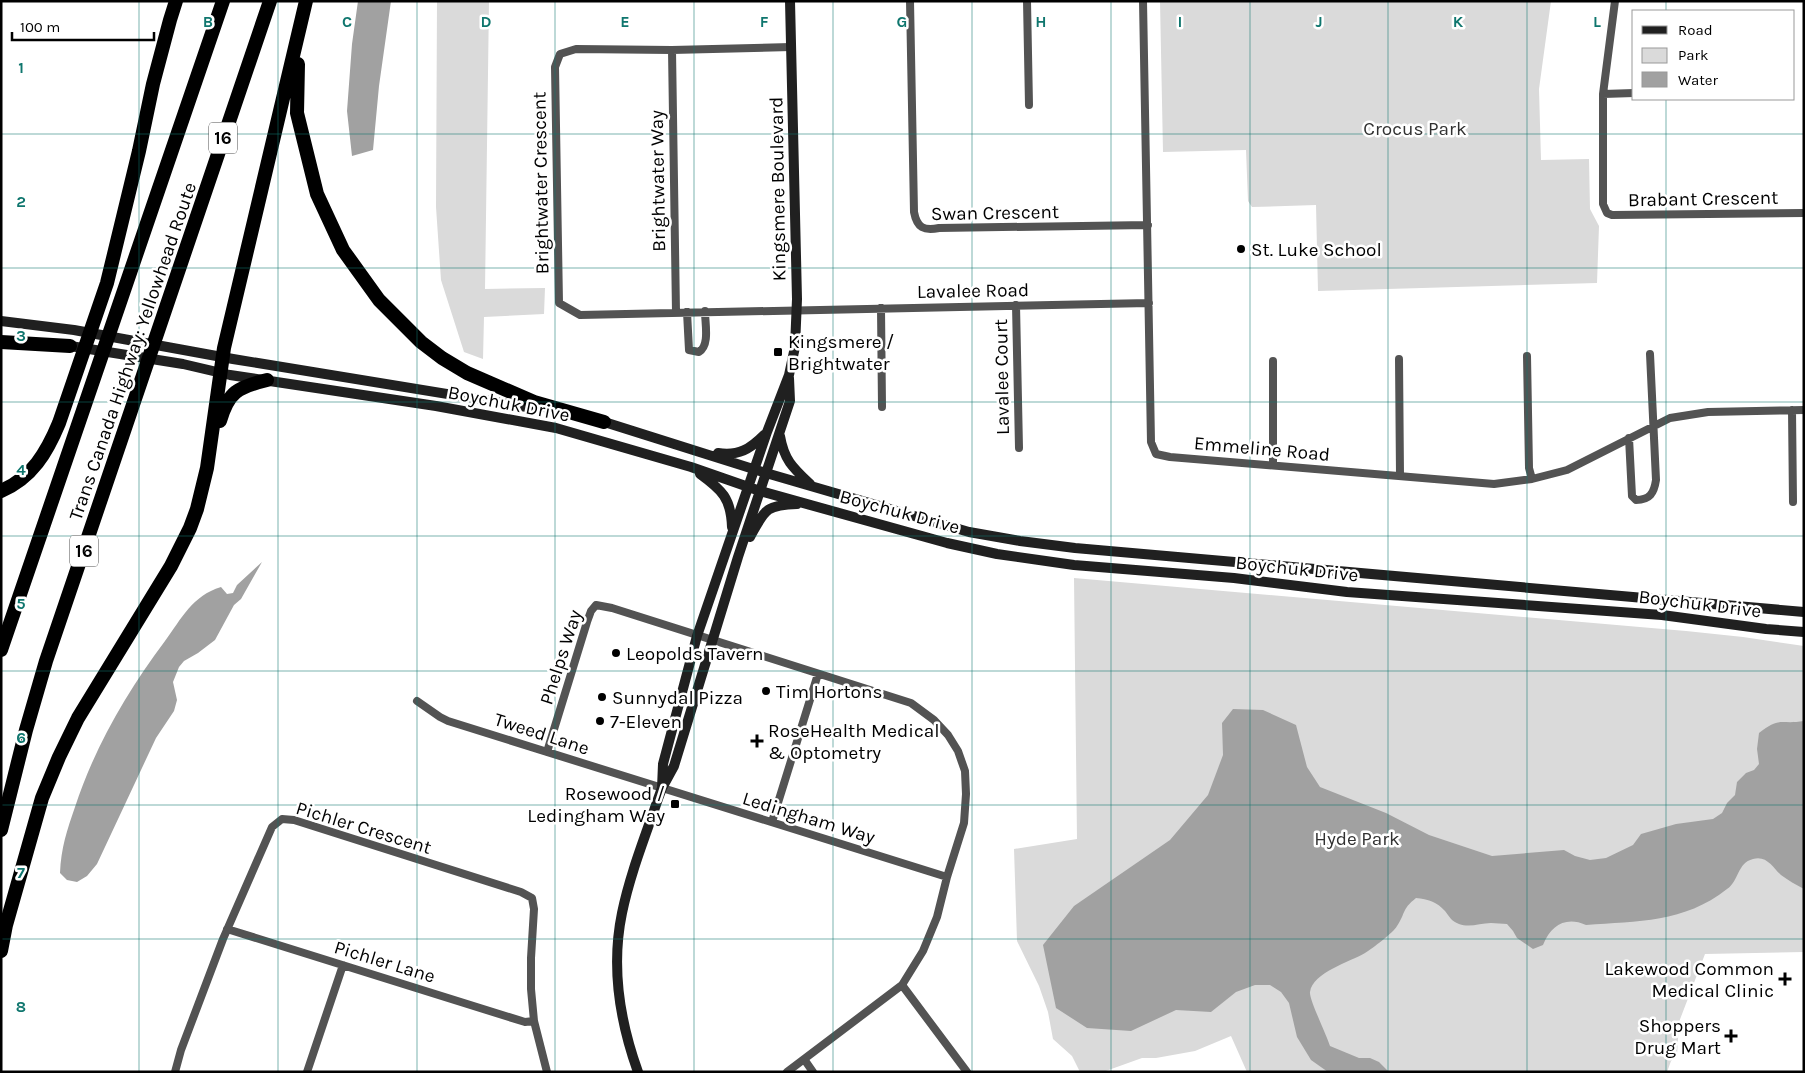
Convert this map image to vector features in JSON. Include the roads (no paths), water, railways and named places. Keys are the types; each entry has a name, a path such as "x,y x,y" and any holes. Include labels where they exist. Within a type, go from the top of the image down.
{"highway":[{"path":"1,491 14,486 39,462 50,445 59,423 107,283 153,84 176,1"},
{"name":"Trans Canada Highway: Yellowhead Route","path":"1,650 223,1"},
{"name":"Trans Canada Highway: Yellowhead Route","path":"1,830 26,730 46,662 270,1"},
{"path":"208,468 222,357 306,1"},
{"path":"306,1 296,74 296,113 317,194 343,250 361,277 379,300 421,342 442,358 467,373 534,402 604,422"},
{"path":"1,342 70,346"},
{"path":"1,951 6,925 42,798 59,756 78,718 180,550 197,509 224,406 235,391 250,384 267,380"}],"main road":[{"name":"Kingsmere Boulevard","path":"662,788 663,764 697,636 748,486 789,374 795,347 797,310 790,1"},
{"name":"Boychuk Drive","path":"1,321 74,330 222,357 522,405 604,422 766,473 969,532 1020,541 1084,549 1804,612"},
{"name":"Boychuk Drive","path":"1,335 183,364 267,380 436,406 556,428 691,467 760,491 947,543 997,554 1074,565 1234,578 1347,592 1662,615 1766,629 1804,632"},
{"name":"Kingsmere Boulevard","path":"738,557 790,401 789,374"},
{"path":"694,450 724,454 738,453 752,448 767,432"},
{"path":"779,434 786,458 794,469 812,486"},
{"path":"691,467 713,484 725,497 731,510 733,534"},
{"path":"638,1072 624,1026 619,996 618,956 626,896 662,788 674,766 738,557 762,515 770,508 783,505 807,504"}],"street":[{"name":"Swan Crescent","path":"910,1 914,212 916,220 922,228 928,231 939,228 1148,226"},
{"path":"1027,1 1029,105"},
{"name":"Emmeline Road","path":"1143,1 1151,442 1156,454 1170,457 1494,484 1532,479 1575,467 1670,418 1708,412 1804,410"},
{"name":"Brabant Crescent","path":"1616,1 1603,94 1603,204 1607,213 1612,215 1804,213"},
{"name":"Brightwater Crescent","path":"791,47 576,50 560,54 555,67 559,303 580,314 797,310"},
{"name":"Brightwater Way","path":"672,50 676,312"},
{"path":"1603,94 1632,94"},
{"name":"Lavalee Road","path":"797,310 1149,302"},
{"name":"Lavalee Court","path":"1016,305 1019,448"},
{"path":"881,308 882,407"},
{"path":"687,312 689,350 699,352 703,350 706,344 706,312"},
{"path":"1629,438 1632,496 1636,500 1643,500 1651,496 1654,489 1654,425 1650,354"},
{"path":"1527,356 1529,468 1532,479"},
{"path":"1399,359 1400,475"},
{"path":"1273,361 1273,465"},
{"path":"1792,410 1793,502"},
{"name":"Phelps Way","path":"547,752 590,611 596,605 612,608 911,703 934,720 948,735 958,751 966,771 966,794 964,823 934,926 923,951 902,985"},
{"path":"772,822 818,674"},
{"name":"Tweed Lane","path":"417,701 448,721 662,788"},
{"name":"Ledingham Way","path":"662,788 947,877"},
{"name":"Pichler Crescent","path":"175,1072 227,929 272,827 282,819 294,820 521,892 532,898 534,909 530,958 531,989 534,1021 547,1072"},
{"name":"Pichler Lane","path":"227,929 525,1022 534,1021"},
{"path":"307,1072 344,965"},
{"path":"787,1072 902,985 967,1072"},
{"path":"804,1059 813,1072"}],"water":[{"path":"358,1 391,1 379,86 373,150 352,156 347,111 352,44"},
{"path":"262,562 241,599 234,605 215,640 184,661 179,667 173,682 177,700 174,711 156,738 97,864 87,876 77,882 67,880 60,873 63,847 69,824 92,763 125,700 188,609 202,596 221,587 227,594 233,593 237,585"},
{"path":"1233,709 1263,710 1296,725 1307,767 1320,787 1386,813 1429,835 1492,856 1564,850 1575,856 1590,860 1606,858 1633,845 1641,834 1676,824 1713,819 1722,813 1727,803 1735,795 1737,782 1759,764 1757,749 1759,733 1776,723 1804,721 1804,889 1781,875 1766,860 1753,859 1744,864 1731,886 1711,900 1694,908 1677,914 1642,921 1586,925 1579,922 1566,922 1550,932 1543,945 1533,949 1517,938 1507,924 1491,923 1467,926 1459,924 1452,920 1435,903 1416,898 1408,906 1395,929 1365,953 1325,973 1313,985 1310,992 1312,1002 1330,1046 1359,1058 1370,1058 1379,1062 1389,1072 1328,1072 1311,1060 1297,1037 1289,1003 1281,992 1270,985 1255,985 1236,992 1211,1012 1176,1010 1131,1031 1087,1028 1056,1008 1043,945 1074,906 1170,840 1208,795 1223,755 1222,723"}],"place":[{"name":"St. Luke School","path":"1241,249"},
{"name":"Kingsmere / Brightwater","path":"778,352"},
{"name":"Leopolds Tavern","path":"616,653"},
{"name":"Tim Hortons","path":"766,691"},
{"name":"Sunnydal Pizza","path":"602,697"},
{"name":"7-Eleven","path":"600,721"},
{"name":"RoseHealth Medical & Optometry","path":"757,741"},
{"name":"Rosewood / Ledingham Way","path":"675,804"},
{"name":"Lakewood Common Medical Clinic","path":"1785,979"},
{"name":"Shoppers Drug Mart","path":"1731,1036"}],"park label":[{"name":"Crocus Park","path":"1415,128"},
{"name":"Hyde Park","path":"1357,838"}]}
